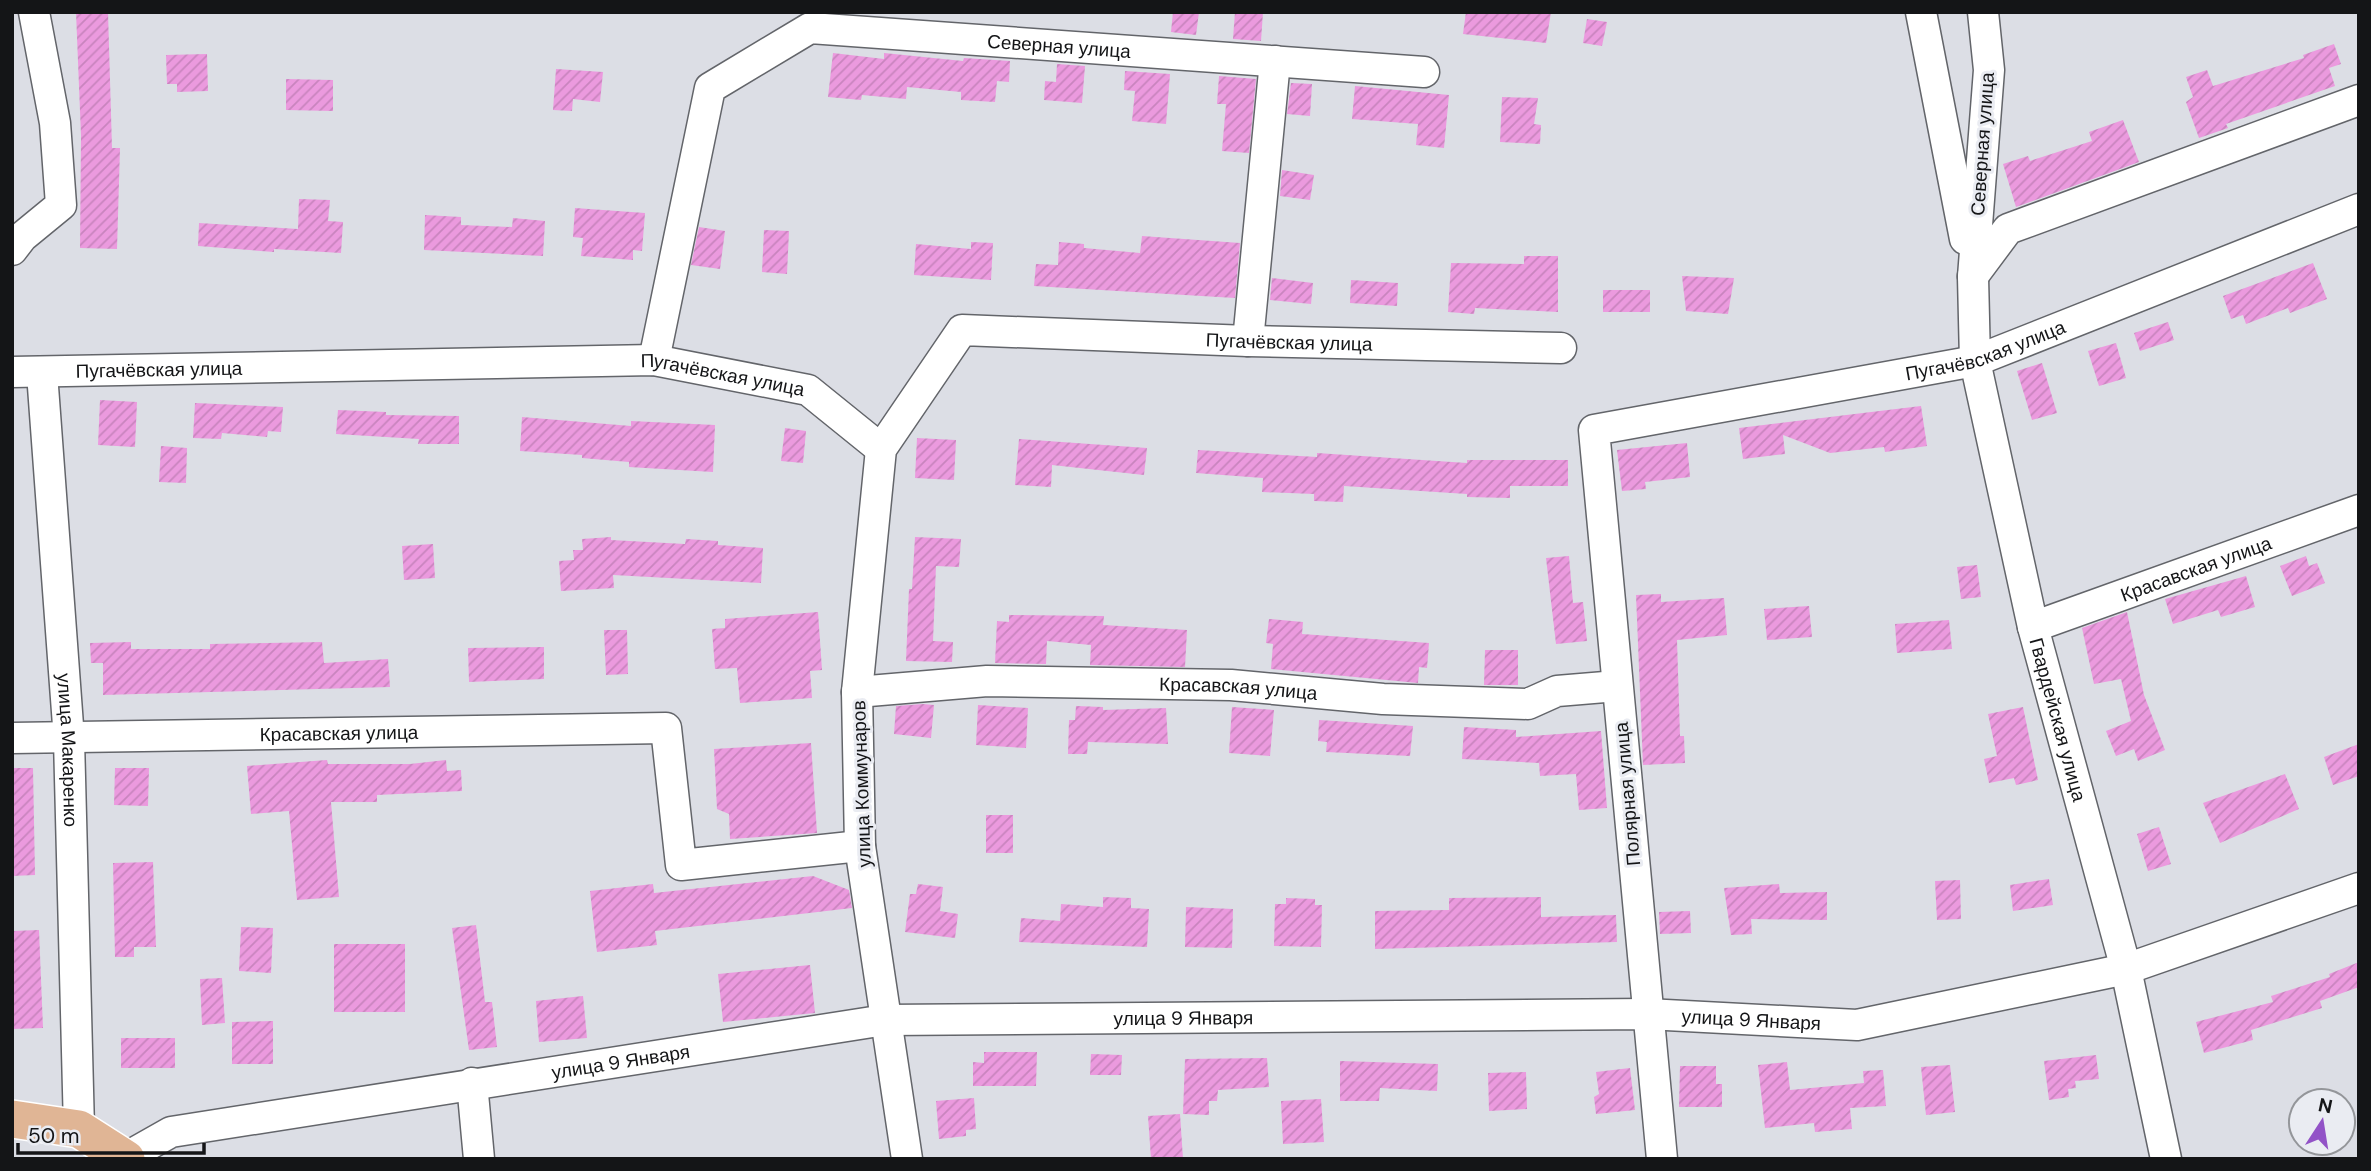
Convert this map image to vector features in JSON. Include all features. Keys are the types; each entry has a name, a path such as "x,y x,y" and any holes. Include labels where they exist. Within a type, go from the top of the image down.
{"main road":[{"name":"улица 9 Января","path":"12,1119 79,1129 125,1158"}],"street":[{"path":"12,250 22,237 61,205 55,123 34,12"},
{"path":"1921,12 1973,277"},
{"name":"Северная улица","path":"1973,277 1989,70 1983,12"},
{"name":"Северная улица","path":"654,360 710,88 810,28 1424,72"},
{"path":"1248,341 1275,61"},
{"path":"1973,277 2008,229 2359,100"},
{"name":"Пугачёвская улица","path":"1594,430 1975,361 2359,209"},
{"name":"Гвардейская улица","path":"1973,277 1975,361 2033,627 2126,969 2166,1159"},
{"name":"Пугачёвская улица","path":"12,372 654,360 808,390 881,449 962,330 1248,341 1561,348"},
{"name":"улица Макаренко","path":"42,373 69,739 79,1129"},
{"name":"Полярная улица","path":"1594,430 1662,1159"},
{"name":"улица Коммунаров","path":"881,449 858,692 860,846 907,1159"},
{"name":"Красавская улица","path":"2033,627 2359,510"},
{"name":"Красавская улица","path":"858,692 987,681 1231,685 1382,699 1528,704 1557,691 1617,687"},
{"name":"Красавская улица","path":"12,738 666,728 681,866 860,846"},
{"name":"улица 9 Января","path":"125,1158 171,1132 885,1020 1647,1014 1857,1025 2126,969 2359,888"},
{"path":"472,1083 479,1159"}],"building":[{"path":"76,12 108,12 112,148 120,148 117,249 80,248 81,136"},
{"path":"1173,12 1199,12 1196,35 1171,32"},
{"path":"1235,12 1263,12 1261,41 1233,39"},
{"path":"1466,12 1551,12 1546,43 1463,34"},
{"path":"1587,19 1607,22 1602,46 1583,43"},
{"path":"2334,44 2341,64 2329,68 2335,86 2226,124 2228,128 2199,138 2186,102 2193,97 2186,77 2207,70 2213,86 2304,58 2303,55"},
{"path":"833,53 884,59 884,53 963,61 964,58 1010,61 1009,82 997,81 995,102 961,100 961,92 907,87 906,99 862,95 861,100 828,97"},
{"path":"207,54 208,91 177,92 177,84 167,84 166,55"},
{"path":"1057,64 1085,66 1082,103 1044,100 1045,81 1056,82"},
{"path":"556,69 603,72 600,102 573,99 572,111 553,110"},
{"path":"1125,71 1170,74 1166,124 1132,121 1135,91 1124,90"},
{"path":"1219,76 1256,79 1249,153 1222,151 1226,104 1217,104"},
{"path":"286,79 333,80 333,111 286,110"},
{"path":"1291,83 1312,84 1310,116 1287,114"},
{"path":"1355,86 1449,95 1444,148 1416,145 1418,124 1352,119"},
{"path":"1502,97 1538,98 1534,124 1541,125 1540,144 1500,142"},
{"path":"2123,120 2139,162 2016,207 2003,164 2028,156 2030,161 2092,141 2089,132"},
{"path":"1282,170 1314,175 1310,200 1280,196"},
{"path":"299,199 330,200 328,221 343,222 341,253 274,249 274,252 198,246 199,223 298,229"},
{"path":"575,208 645,213 642,251 633,250 633,260 581,256 583,238 573,237"},
{"path":"425,215 461,217 461,225 512,227 513,218 545,221 543,256 424,250"},
{"path":"699,227 725,231 720,269 691,265"},
{"path":"764,230 789,231 787,274 762,272"},
{"path":"1142,236 1240,243 1235,298 1034,286 1036,264 1058,265 1059,242 1084,244 1084,248 1140,253"},
{"path":"971,242 993,243 991,280 914,275 916,244 971,249"},
{"path":"1524,256 1558,256 1558,312 1475,308 1474,314 1448,312 1451,263 1524,264"},
{"path":"2313,263 2327,299 2290,313 2288,308 2246,324 2243,315 2231,319 2223,296"},
{"path":"1682,276 1734,278 1728,314 1686,311"},
{"path":"1272,278 1313,283 1311,304 1270,300"},
{"path":"1351,280 1398,283 1397,306 1350,303"},
{"path":"1603,290 1650,290 1650,312 1603,312"},
{"path":"2168,322 2174,340 2140,351 2134,333"},
{"path":"2116,343 2126,378 2099,386 2088,351"},
{"path":"2042,363 2057,413 2032,420 2017,371"},
{"path":"100,400 137,402 135,447 98,445"},
{"path":"195,403 283,407 281,432 268,431 267,437 222,433 221,439 193,438"},
{"path":"1921,406 1927,446 1885,452 1884,447 1830,453 1783,435 1785,454 1743,459 1739,428"},
{"path":"338,410 386,412 386,415 459,416 459,444 418,444 419,439 336,434"},
{"path":"522,417 631,426 631,421 715,425 713,472 629,467 629,462 582,458 582,455 520,451"},
{"path":"785,428 806,431 803,463 781,461"},
{"path":"917,438 956,440 954,480 915,478"},
{"path":"1019,439 1147,448 1144,475 1052,465 1051,487 1015,485"},
{"path":"1687,443 1690,477 1645,482 1646,489 1622,491 1617,450"},
{"path":"161,446 187,448 186,483 159,482"},
{"path":"1198,450 1317,457 1317,453 1467,463 1467,460 1568,460 1568,486 1510,486 1510,498 1467,497 1467,494 1344,486 1343,502 1314,501 1314,494 1262,492 1263,478 1196,473"},
{"path":"611,537 611,540 685,544 686,539 718,541 718,545 763,548 761,583 613,575 614,588 561,591 559,561 574,560 573,550 583,550 582,539"},
{"path":"915,537 961,539 959,567 936,566 933,641 953,642 952,662 906,661 909,589 912,589"},
{"path":"433,544 435,578 404,580 402,546"},
{"path":"1569,556 1573,603 1583,602 1587,641 1556,644 1546,558"},
{"path":"2306,556 2309,566 2317,563 2325,583 2292,596 2280,566"},
{"path":"1977,565 1981,597 1961,599 1957,567"},
{"path":"2246,576 2255,607 2221,617 2218,610 2173,624 2165,599"},
{"path":"1661,594 1661,602 1724,598 1727,635 1677,640 1680,736 1684,736 1685,763 1643,765 1636,595"},
{"path":"1809,606 1812,637 1767,640 1764,609"},
{"path":"818,612 822,670 810,671 812,698 740,703 737,668 715,669 712,629 725,628 725,619"},
{"path":"2127,612 2144,695 2165,750 2138,761 2134,749 2116,756 2106,731 2131,721 2121,679 2094,684 2082,628"},
{"path":"1009,615 1104,616 1103,625 1187,630 1185,667 1090,665 1091,645 1047,641 1046,664 995,663 997,621 1009,622"},
{"path":"1269,619 1303,622 1302,634 1429,643 1427,668 1419,667 1418,683 1271,669 1273,644 1266,643"},
{"path":"1949,620 1952,649 1897,653 1895,624"},
{"path":"604,630 627,630 628,674 606,675"},
{"path":"131,642 131,649 210,649 210,644 322,642 324,663 388,659 390,687 103,695 103,663 91,663 90,643"},
{"path":"544,647 544,679 469,682 468,648"},
{"path":"1485,650 1518,650 1518,685 1484,685"},
{"path":"934,705 931,738 894,734 896,706"},
{"path":"978,705 1028,708 1026,748 976,745"},
{"path":"1076,706 1103,707 1103,710 1166,708 1168,744 1088,742 1087,754 1068,754 1069,720 1075,720"},
{"path":"1232,707 1274,710 1270,756 1229,753"},
{"path":"2023,707 2038,780 2016,785 2014,778 1989,783 1984,759 1997,756 1988,714"},
{"path":"1319,720 1413,726 1410,756 1326,752 1327,742 1318,741"},
{"path":"1464,727 1516,730 1516,737 1601,731 1607,808 1579,810 1576,774 1540,776 1539,763 1462,759"},
{"path":"811,743 817,833 730,839 729,814 717,809 714,749"},
{"path":"2359,744 2359,776 2333,785 2324,757"},
{"path":"327,760 328,764 410,764 446,760 447,771 461,770 462,791 377,795 377,802 331,802 339,897 297,900 289,811 251,814 247,766"},
{"path":"12,768 33,768 35,875 12,876"},
{"path":"115,768 149,768 148,806 114,805"},
{"path":"2285,774 2299,809 2220,843 2203,803"},
{"path":"986,815 1013,815 1013,853 986,853"},
{"path":"2159,827 2171,864 2148,871 2137,834"},
{"path":"153,862 156,947 134,947 134,957 115,957 113,863"},
{"path":"813,876 849,890 852,908 655,931 657,945 597,952 590,891 653,884 654,893"},
{"path":"2049,879 2053,905 2013,911 2010,885"},
{"path":"1960,880 1961,919 1937,920 1935,881"},
{"path":"918,884 943,887 940,911 958,914 955,938 905,932 910,894 916,894"},
{"path":"1779,884 1780,893 1827,892 1827,920 1751,919 1752,934 1731,935 1724,888"},
{"path":"1103,897 1131,898 1131,908 1149,909 1147,947 1019,942 1021,918 1060,921 1061,904 1103,907"},
{"path":"1541,897 1541,917 1616,915 1617,942 1375,949 1375,911 1449,910 1449,898"},
{"path":"1286,898 1315,899 1315,905 1322,905 1321,947 1274,946 1275,904 1286,904"},
{"path":"1186,907 1233,909 1232,948 1185,947"},
{"path":"1690,911 1691,933 1660,934 1659,912"},
{"path":"476,925 485,1002 492,1002 497,1047 469,1050 452,928"},
{"path":"241,927 273,928 271,973 239,971"},
{"path":"39,930 43,1028 12,1029 12,931"},
{"path":"334,944 405,944 405,1012 334,1012"},
{"path":"2359,962 2359,987 2320,1001 2322,1008 2251,1030 2253,1040 2204,1053 2196,1022 2273,1002 2271,996 2330,977 2329,974"},
{"path":"810,965 815,1013 723,1022 718,974"},
{"path":"222,978 225,1023 202,1025 200,979"},
{"path":"583,996 587,1038 539,1042 536,1001"},
{"path":"273,1021 273,1064 232,1064 232,1022"},
{"path":"121,1038 175,1038 175,1068 121,1068"},
{"path":"984,1052 1037,1052 1036,1086 973,1086 973,1062 984,1063"},
{"path":"1091,1054 1122,1055 1121,1075 1090,1075"},
{"path":"2096,1055 2099,1079 2075,1081 2076,1088 2068,1089 2069,1097 2049,1100 2044,1061"},
{"path":"1267,1058 1269,1087 1218,1090 1217,1101 1209,1101 1209,1115 1183,1114 1185,1059"},
{"path":"1340,1061 1438,1064 1437,1091 1380,1088 1379,1101 1340,1101"},
{"path":"1787,1062 1790,1090 1864,1083 1863,1071 1883,1070 1886,1106 1850,1108 1852,1129 1815,1132 1814,1123 1765,1128 1758,1065"},
{"path":"1950,1065 1955,1112 1926,1115 1921,1067"},
{"path":"1680,1066 1716,1066 1716,1084 1722,1084 1722,1107 1679,1107"},
{"path":"1630,1068 1635,1110 1596,1114 1594,1097 1599,1094 1596,1072"},
{"path":"1526,1072 1527,1109 1489,1111 1488,1073"},
{"path":"974,1098 976,1129 966,1130 966,1136 939,1139 936,1101"},
{"path":"1321,1099 1324,1142 1283,1144 1281,1101"},
{"path":"1180,1114 1183,1159 1151,1159 1148,1116"}]}
